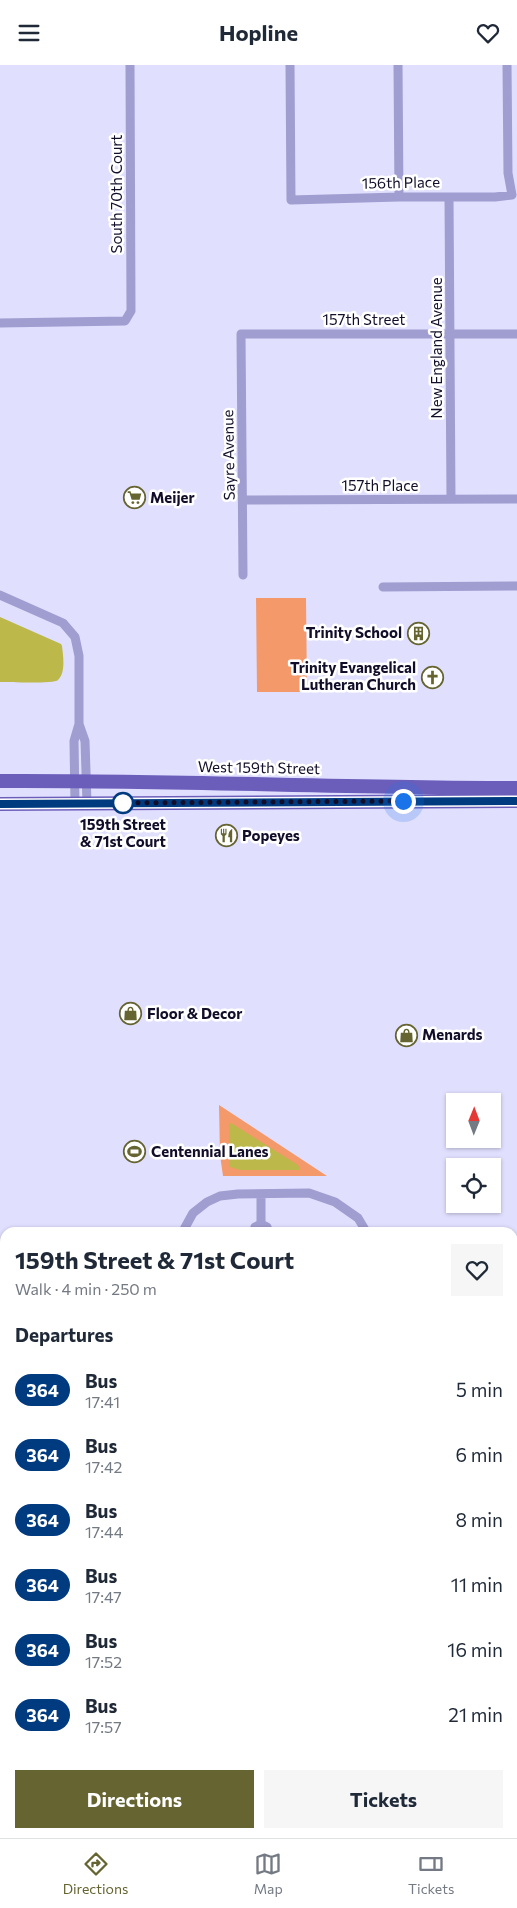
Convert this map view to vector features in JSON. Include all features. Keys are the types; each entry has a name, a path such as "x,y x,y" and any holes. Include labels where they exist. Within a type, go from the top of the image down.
{"main road":[{"name":"West 159th Street","path":"0,781 384,787 517,787"},
{"path":"0,804 517,801"}],"street":[{"name":"South 70th Court","path":"0,323 125,321 131,311 130,65"},
{"name":"156th Place","path":"290,65 291,200 495,197 512,195 508,173 507,65"},
{"path":"398,65 399,197"},
{"name":"New England Avenue","path":"449,197 451,499"},
{"name":"157th Street","path":"241,334 517,334"},
{"name":"Sayre Avenue","path":"241,334 243,575"},
{"name":"157th Place","path":"243,500 517,499"},
{"path":"383,587 517,586"},
{"path":"0,595 57,619 72,631 77,641 80,724 85,741 81,803"},
{"path":"185,1227 193,1213 213,1199 228,1194 309,1193 335,1202 358,1218 363,1227"},
{"path":"261,1194 261,1224"},
{"path":"255,1227 261,1224 268,1227"}],"shaded area":[{"path":"256,598 306,598 307,692 257,692"},
{"path":"0,617 61,644 63,669 58,680 0,682"},
{"path":"219,1105 327,1176 223,1176 220,1155"},
{"path":"231,1123 298,1165 300,1170 240,1170 230,1167 229,1124"}],"bus line":[{"name":"364","path":"0,804 517,801"}],"place":[{"name":"Meijer","path":"134,498"},
{"name":"Trinity School","path":"418,633"},
{"name":"Trinity Evangelical Lutheran Church","path":"432,677"},
{"name":"159th Street & 71st Court","path":"123,803"},
{"name":"Popeyes","path":"226,836"},
{"name":"Floor & Decor","path":"131,1014"},
{"name":"Menards","path":"406,1035"},
{"name":"Centennial Lanes","path":"135,1152"}],"route":[{"path":"123,803 117,803 403,801"}]}
